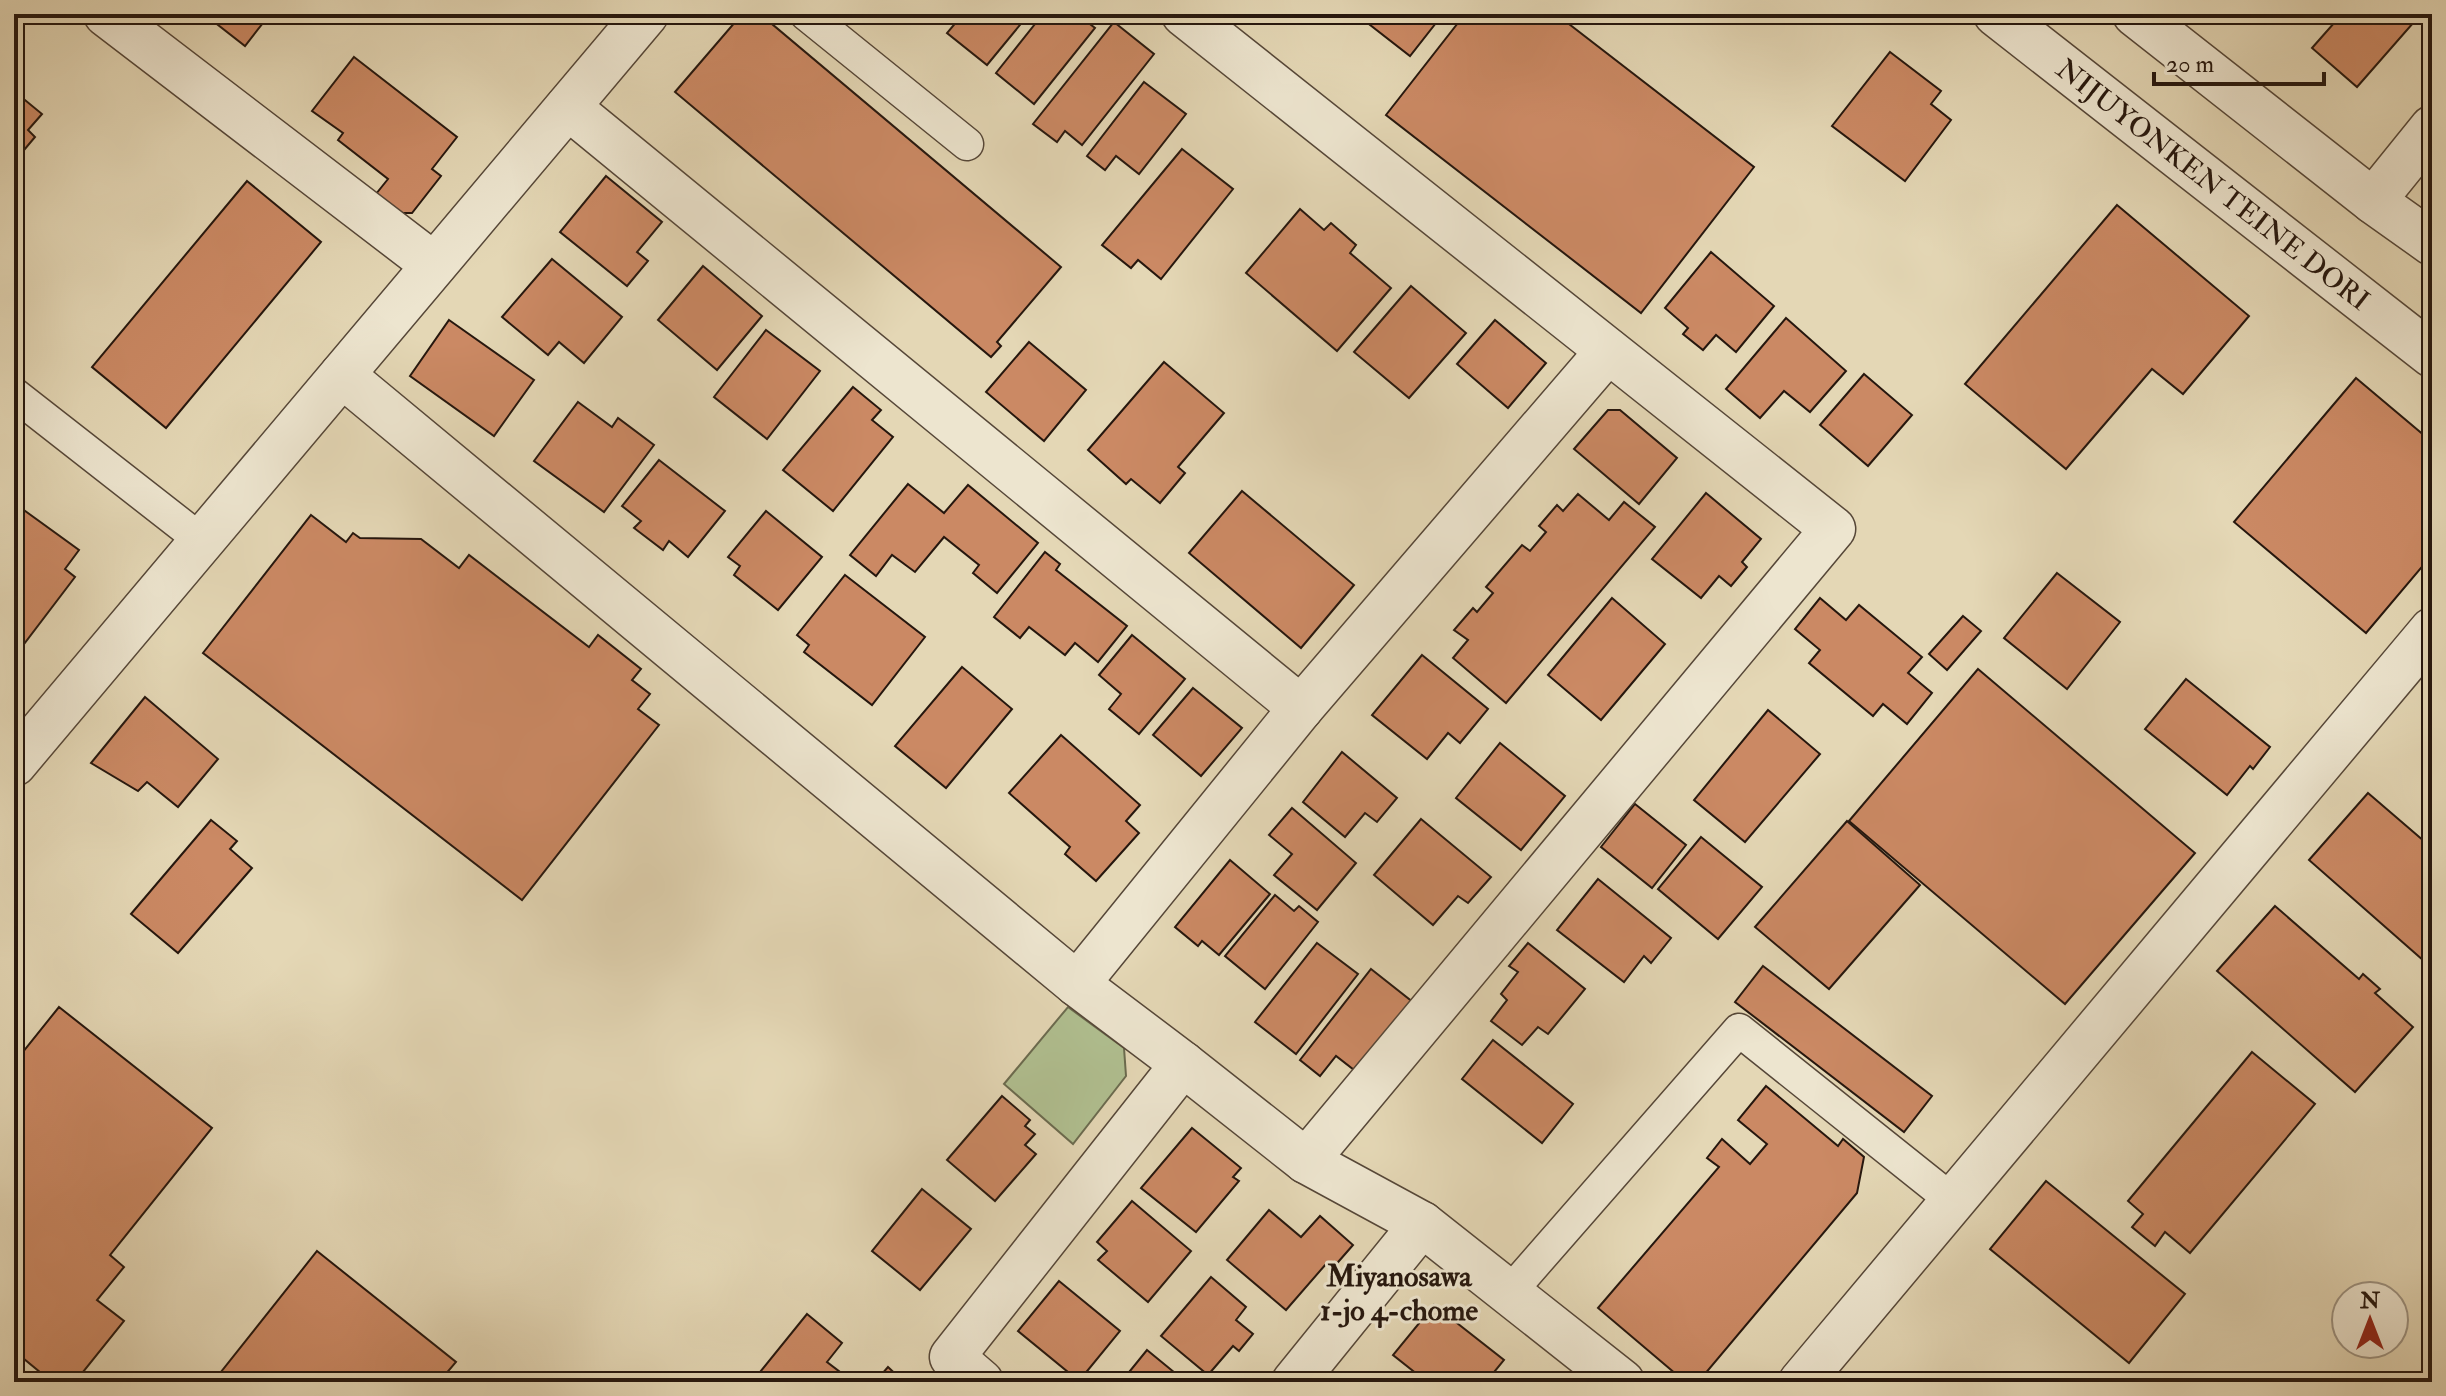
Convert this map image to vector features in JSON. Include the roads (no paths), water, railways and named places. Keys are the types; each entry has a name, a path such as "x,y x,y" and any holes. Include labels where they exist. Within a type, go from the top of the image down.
{"street":[{"path":"106,14 434,265"},
{"path":"14,764 646,14"},
{"path":"1184,14 1833,529 1306,1161"},
{"name":"NIJUYONKEN TEINE DORI","path":"1996,14 2432,355"},
{"path":"2135,14 2373,201 2432,243"},
{"path":"568,107 1301,708"},
{"path":"2373,201 2432,128"},
{"path":"1077,984 1301,708 1608,351"},
{"path":"342,375 1077,984 1306,1161 1422,1224 1622,1382"},
{"path":"1801,1382 2432,630"},
{"path":"981,1382 952,1357 1183,1064"},
{"path":"1294,1382 1422,1224"}],"lane":[{"path":"806,14 967,144"},
{"path":"14,394 202,541"},
{"path":"1509,1293 1739,1030 1953,1201"}],"district":[{"name":"Miyanosawa 1-jo 4-chome","path":"1399,1293"}]}
